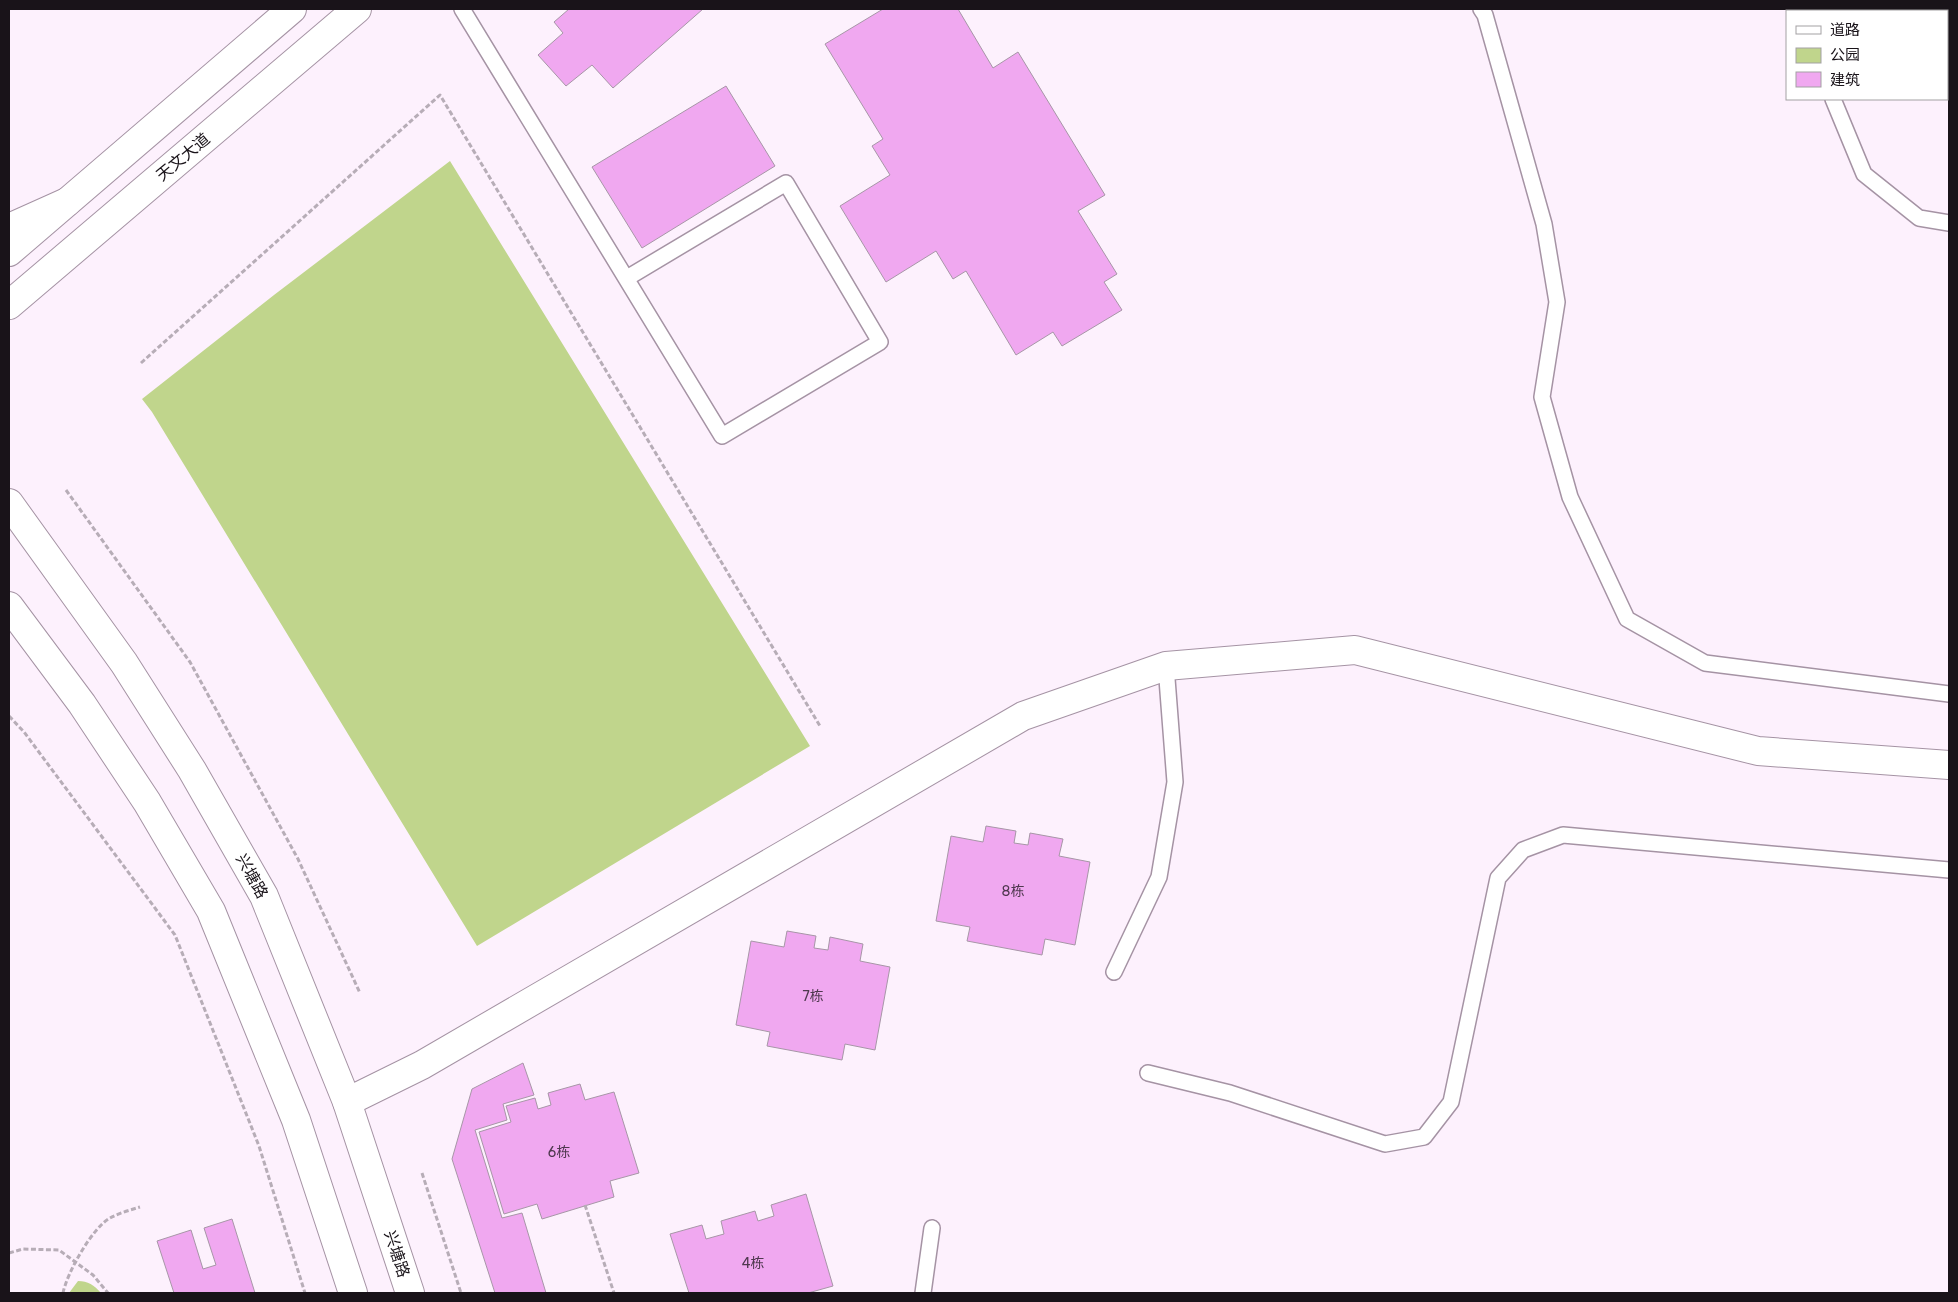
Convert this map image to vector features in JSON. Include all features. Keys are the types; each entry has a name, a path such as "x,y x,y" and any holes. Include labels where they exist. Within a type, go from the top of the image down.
{"main road":[{"path":"9,252 292,9"},
{"name":"天文大道","path":"9,305 357,9"},
{"path":"9,228 67,202"},
{"name":"兴塘路","path":"9,503 124,663 192,770 264,896 347,1102 410,1293"},
{"path":"9,606 82,704 147,802 211,911 296,1120 353,1293"},
{"path":"347,1102 422,1065 1023,716 1166,666 1355,650 1758,751 1949,765"}],"lane":[{"path":"462,9 722,436 880,342 786,183 627,278"},
{"path":"1481,9 1485,15 1544,224 1557,302 1542,397 1570,497 1627,619 1705,663 1949,694"},
{"path":"1833,100 1864,174 1919,218 1949,223"},
{"path":"1114,972 1159,877 1176,782 1166,666"},
{"path":"1148,1073 1230,1093 1385,1144 1424,1136 1451,1102 1498,878 1523,850 1563,836 1949,870"},
{"path":"923,1293 932,1228"}],"path":[{"path":"142,363 440,95 820,726"},
{"path":"66,490 190,662 298,859 360,992"},
{"path":"9,716 24,732 175,935 259,1146 305,1293"},
{"path":"422,1173 461,1293"},
{"path":"585,1205 614,1293"},
{"path":"63,1293 76,1261 90,1239 109,1218 140,1207"},
{"path":"9,1253 23,1249 59,1250 94,1274 108,1293"}],"green space":[{"path":"450,161 810,746 477,946 152,412 142,399 274,295"},
{"path":"78,1281 91,1284 101,1293 69,1293"}],"building":[{"path":"569,9 703,9 613,88 592,65 566,86 538,55 563,33 554,22"},
{"path":"883,9 958,9 993,68 1018,52 1105,195 1078,211 1117,274 1104,282 1122,310 1062,346 1053,332 1016,355 966,271 953,279 936,251 886,282 840,206 890,175 872,146 883,139 825,44"},
{"path":"726,86 775,166 642,248 592,167"},
{"path":"986,826 1016,831 1014,843 1028,845 1030,833 1063,839 1059,856 1090,862 1075,945 1045,939 1042,955 967,941 970,927 936,921 951,836 983,842"},
{"path":"787,931 816,936 814,948 828,950 830,937 863,944 860,961 890,967 875,1050 845,1044 842,1060 767,1046 770,1032 736,1025 751,941 784,947"},
{"path":"523,1063 534,1095 503,1104 507,1120 475,1130 502,1218 522,1213 546,1293 495,1293 452,1159 472,1089"},
{"path":"580,1084 585,1100 614,1092 639,1173 610,1181 614,1197 542,1219 537,1204 504,1214 479,1132 511,1122 506,1106 535,1098 538,1109 551,1105 548,1093"},
{"path":"806,1194 833,1286 808,1293 689,1293 670,1234 702,1225 706,1239 724,1234 721,1221 755,1211 758,1221 774,1216 771,1205"},
{"path":"232,1219 255,1293 174,1293 157,1241 191,1230 203,1269 216,1265 204,1228"}]}
